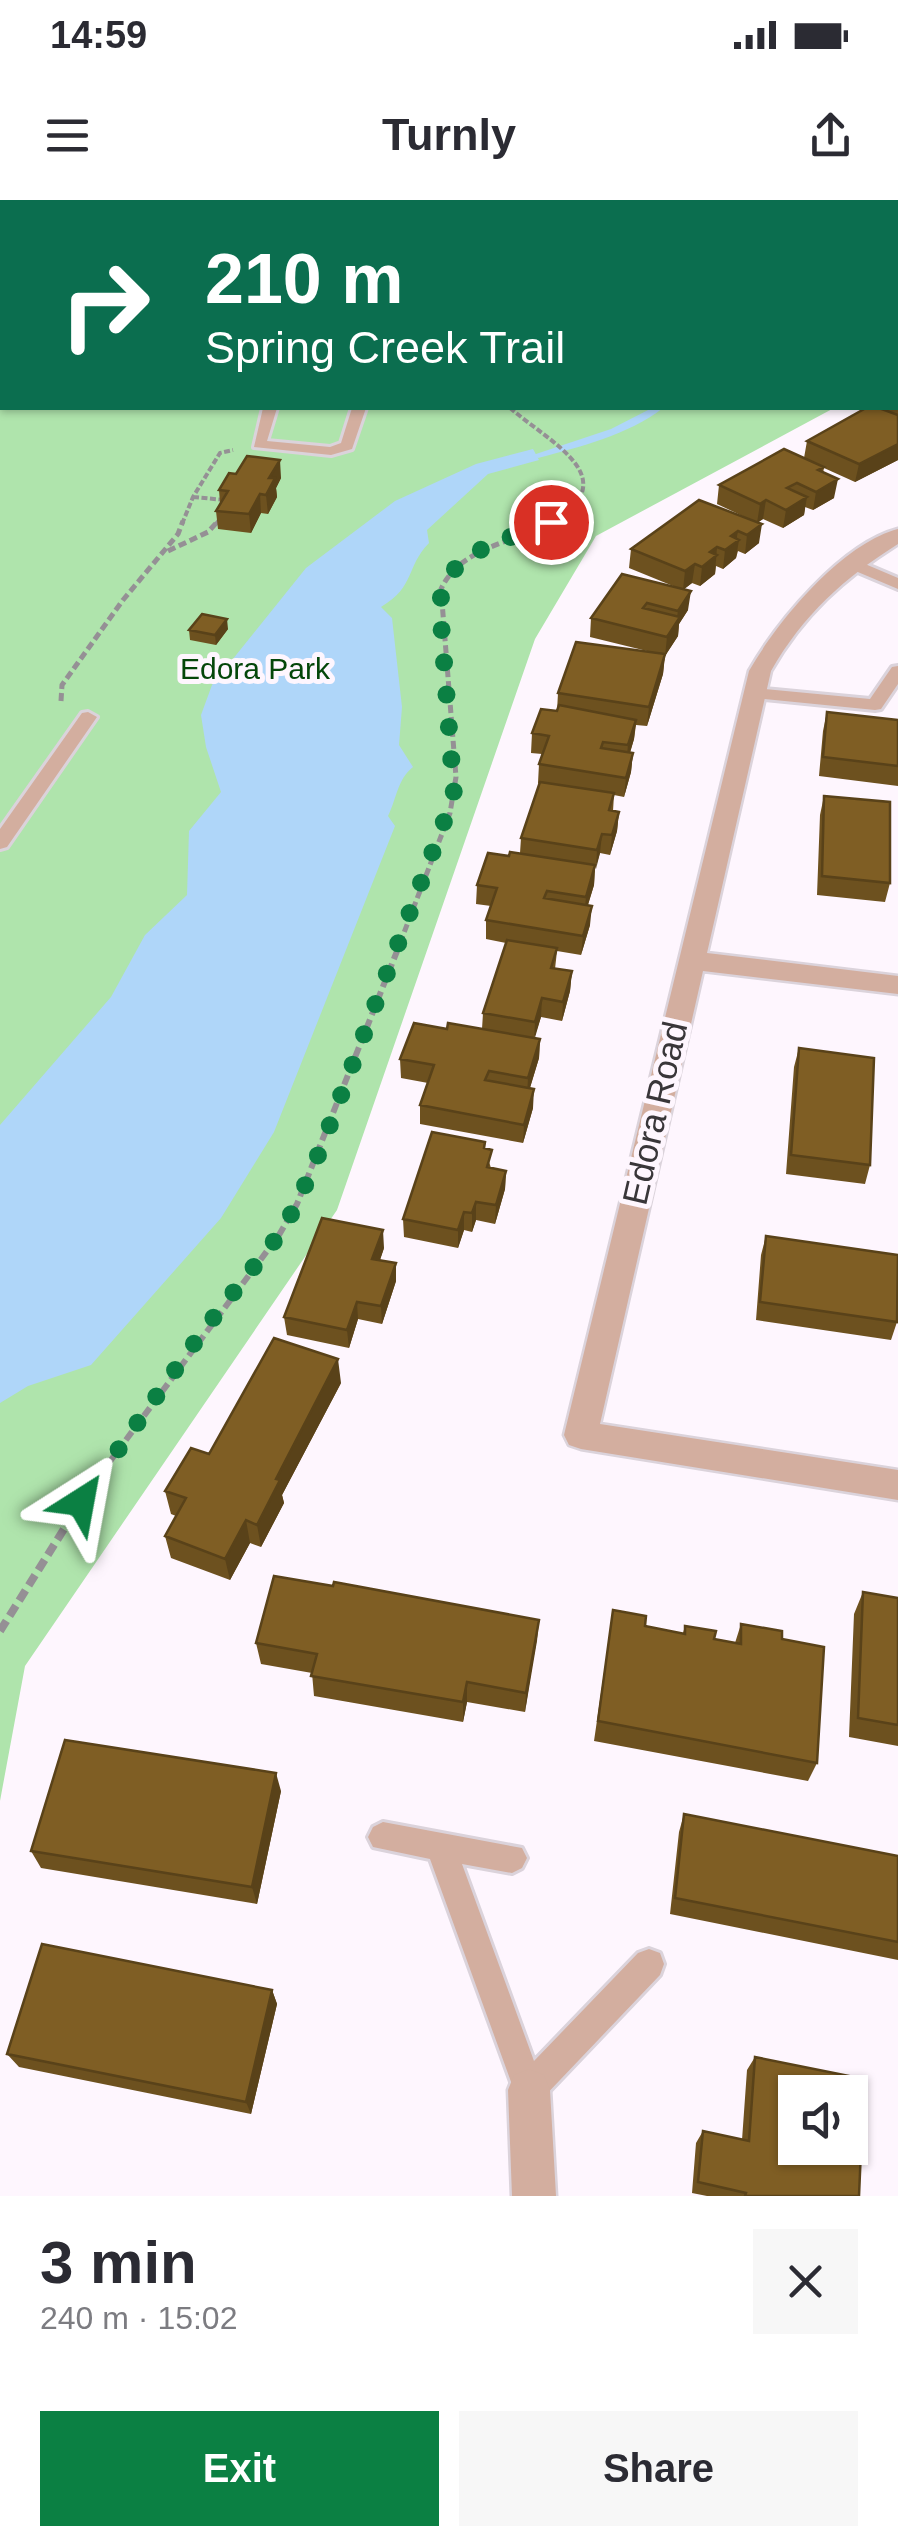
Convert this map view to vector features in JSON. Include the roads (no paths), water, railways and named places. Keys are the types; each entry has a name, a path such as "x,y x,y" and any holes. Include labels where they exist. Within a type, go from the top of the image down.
{"street":[{"name":"Edora Road","path":"898,535 852,564 806,601 778,636 760,671 581,1435 898,1484"},
{"path":"690,960 898,985"},
{"path":"529,2090 534,2196"}],"lane":[{"path":"269,410 259,444 340,450 347,446 358,410"},
{"path":"852,564 898,584"},
{"path":"754,693 874,705 898,671"},
{"path":"0,843 88,717"},
{"path":"383,1838 512,1858"},
{"path":"440,1846 529,2090 648,1964"}],"water":[{"path":"533,449 539,460 488,474 427,530 429,543 405,584 381,607 392,618 402,707 399,745 413,767 404,778 388,816 395,826 274,1132 221,1218 91,1365 28,1386 0,1403 0,1125 111,997 145,935 187,895 189,831 221,792 206,747 201,715 212,685 306,568 395,501 476,464"}],"waterway":[{"path":"538,455 600,436 654,410"}],"park label":[{"name":"Edora Park","path":"255,669"}]}
